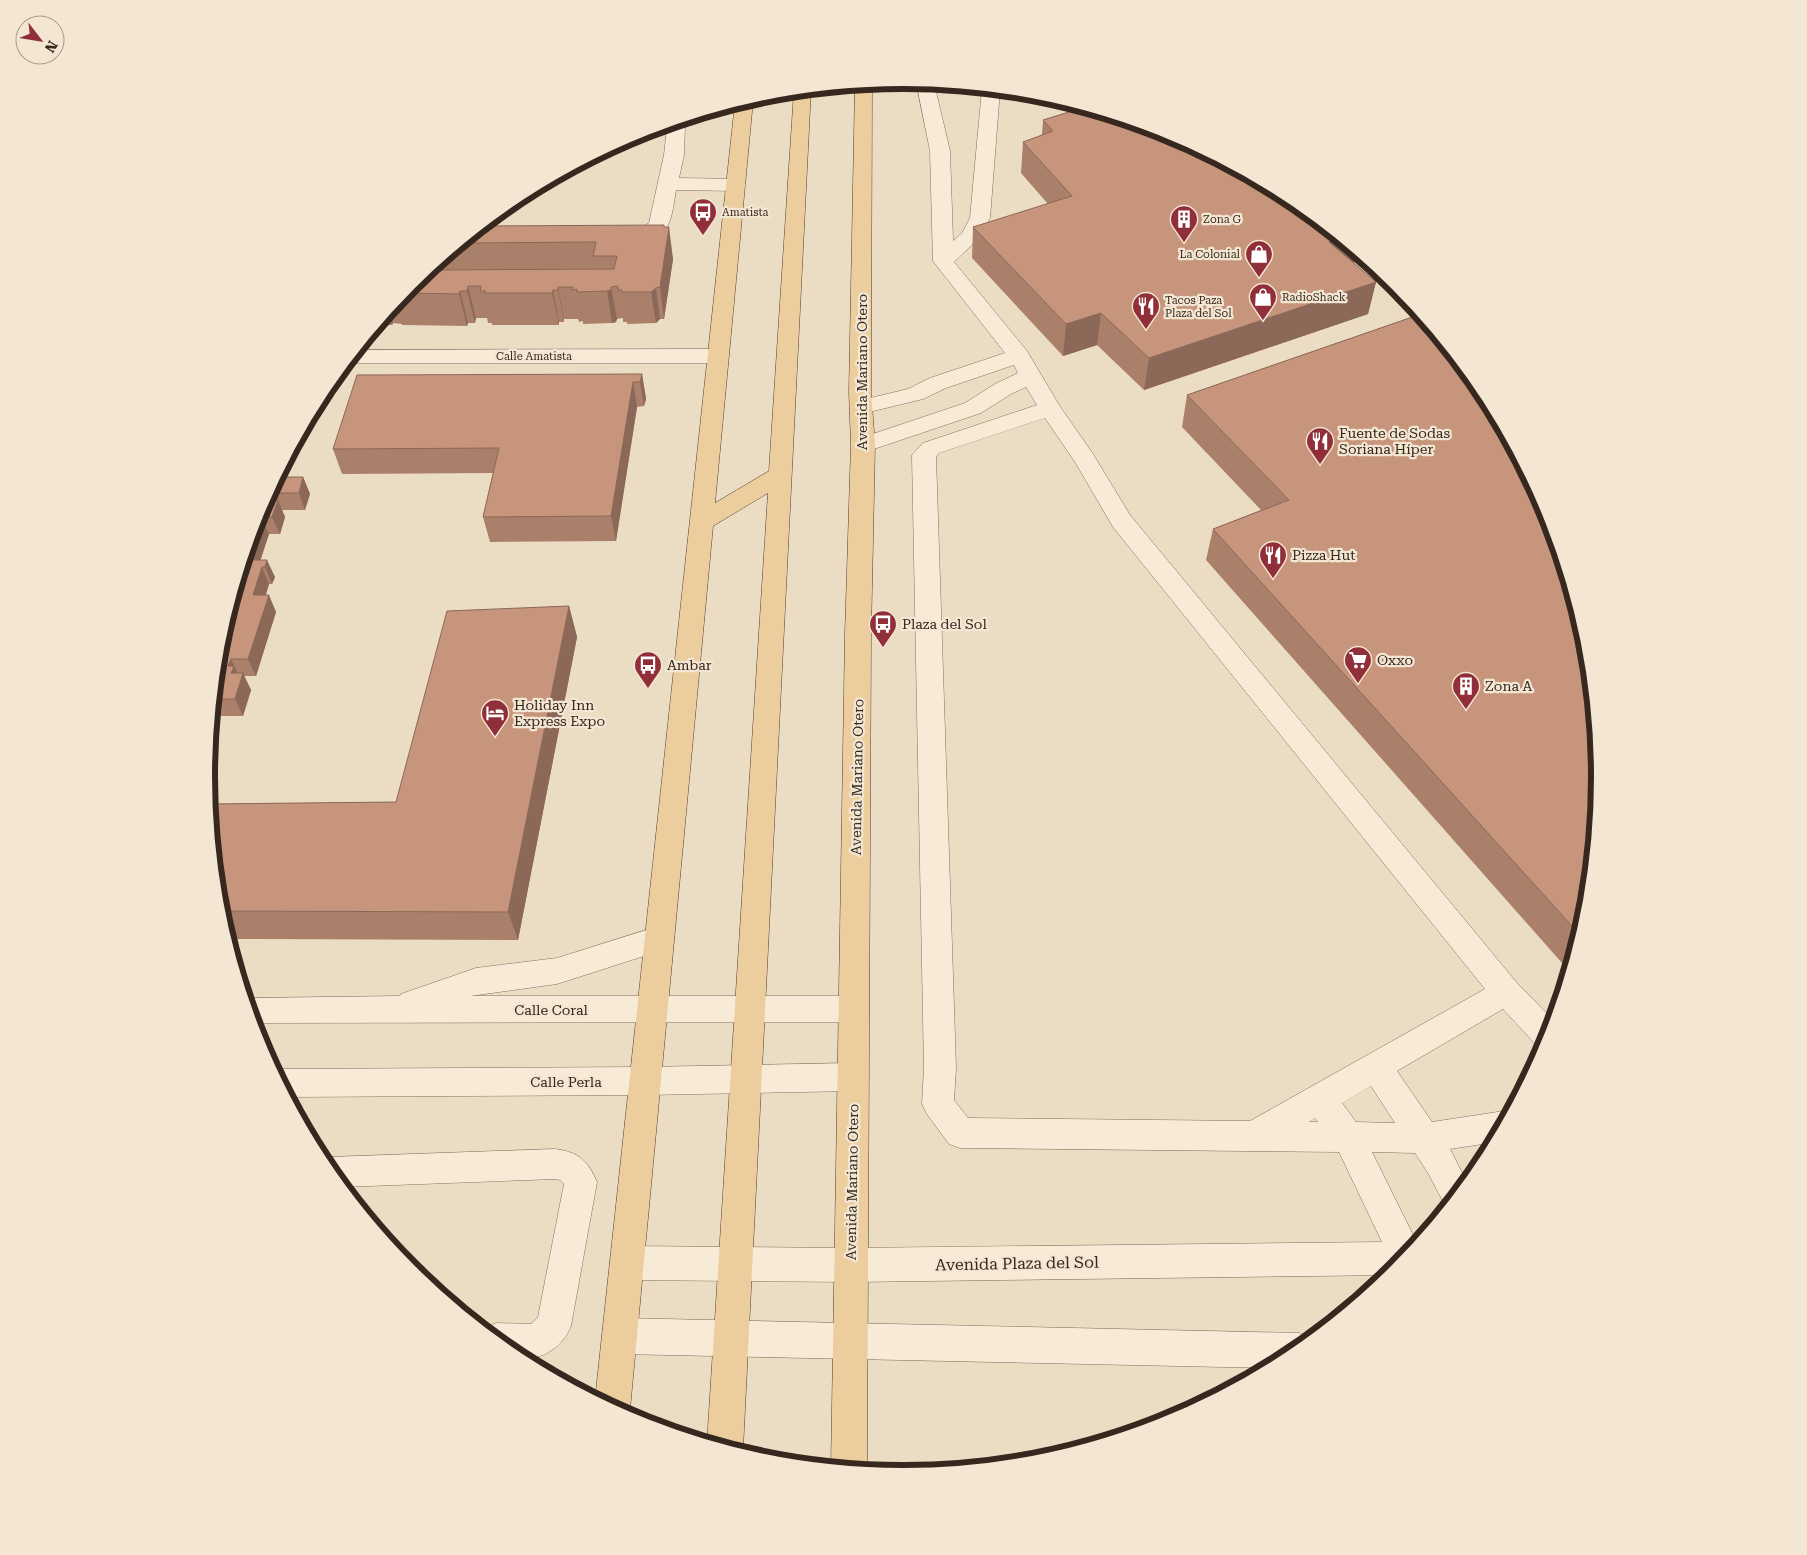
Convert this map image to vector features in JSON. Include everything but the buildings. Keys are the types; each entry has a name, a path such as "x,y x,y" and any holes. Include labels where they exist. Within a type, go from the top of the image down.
{"main road":[{"name":"Avenida Mariano Otero","path":"849,1464 858,634 863,445 861,400 864,90"},
{"path":"725,1443 803,97"},
{"path":"613,1401 743,108"},
{"path":"701,522 781,475"}],"street":[{"path":"927,90 940,151 943,261 1036,383 1085,458 1121,520 1506,992 1544,1031"},
{"path":"943,261 970,236 980,218 991,95"},
{"path":"604,234 642,234 656,229 669,184 676,127"},
{"path":"669,184 736,185"},
{"name":"Calle Amatista","path":"358,357 718,356"},
{"path":"861,400 915,394 938,383 1036,383"},
{"path":"863,445 973,408 1003,389 1036,383"},
{"path":"1036,383 931,448 924,455 939,1049 938,1104 960,1133 1424,1138 1497,1127"},
{"path":"393,1010 476,981 557,970 659,939"},
{"path":"1254,1136 1506,992"},
{"name":"Calle Coral","path":"255,1010 854,1009"},
{"path":"1376,1067 1440,1162 1454,1191"},
{"name":"Calle Perla","path":"287,1083 746,1080 853,1077"},
{"path":"1320,1099 1348,1137 1404,1251"},
{"path":"339,1172 555,1164 573,1169 581,1182 554,1326 548,1333 535,1341 508,1341"},
{"name":"Avenida Plaza del Sol","path":"627,1263 851,1265 1397,1258"},
{"path":"620,1336 1285,1351"}],"place":[{"name":"Amatista","path":"703,236"},
{"name":"Zona G","path":"1184,243"},
{"name":"La Colonial","path":"1259,278"},
{"name":"RadioShack","path":"1263,321"},
{"name":"Tacos Paza Plaza del Sol","path":"1146,330"},
{"name":"Fuente de Sodas Soriana Híper","path":"1320,465"},
{"name":"Pizza Hut","path":"1273,579"},
{"name":"Plaza del Sol","path":"883,648"},
{"name":"Oxxo","path":"1358,684"},
{"name":"Ambar","path":"648,689"},
{"name":"Zona A","path":"1466,710"},
{"name":"Holiday Inn Express Expo","path":"495,737"}]}
